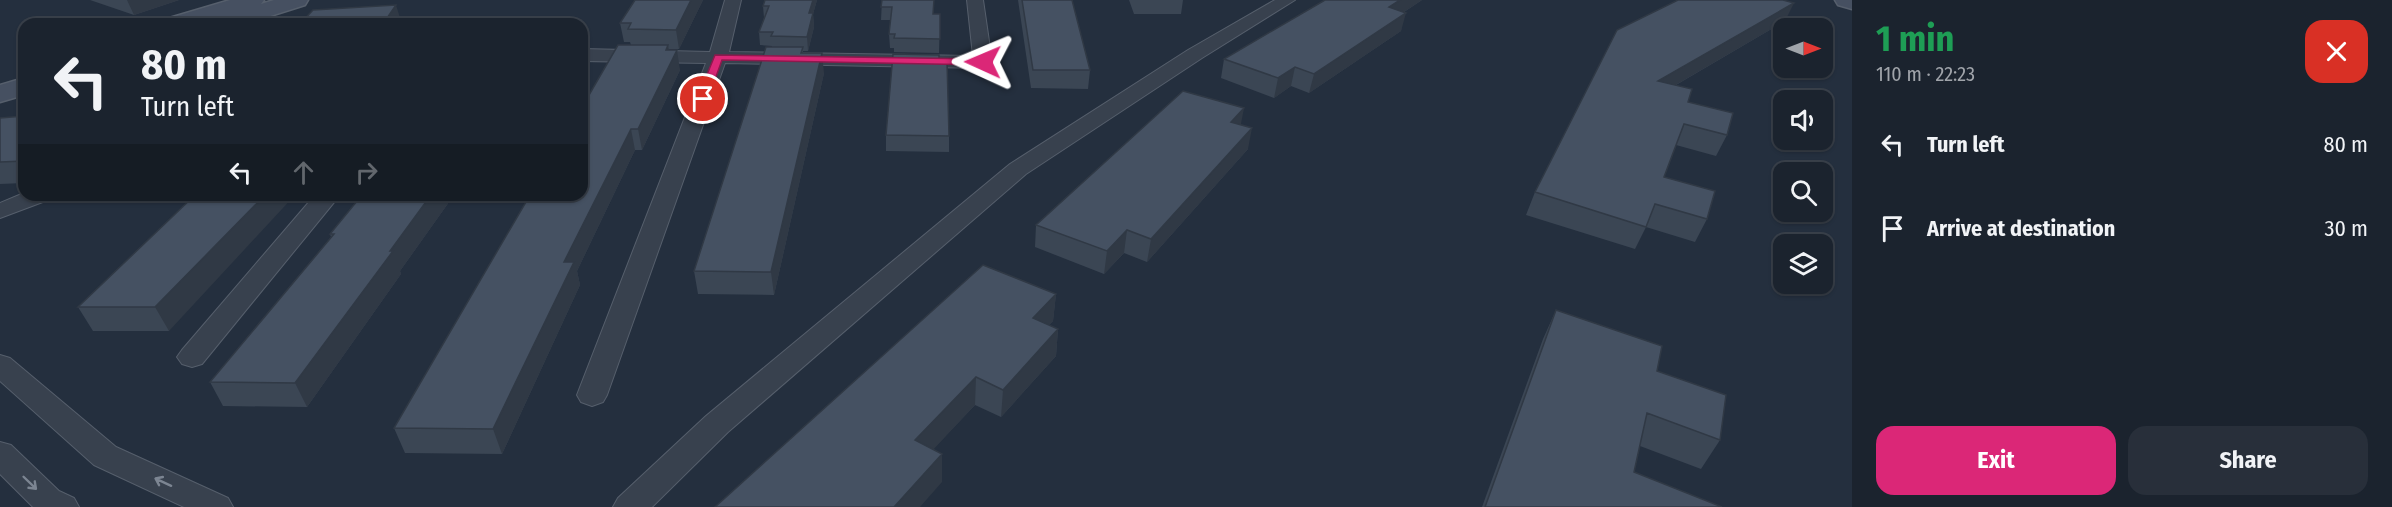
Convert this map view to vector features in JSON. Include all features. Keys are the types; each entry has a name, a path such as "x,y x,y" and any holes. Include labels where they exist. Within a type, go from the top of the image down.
{"street":[{"path":"194,18 253,0"},
{"path":"240,18 297,0"},
{"path":"592,395 718,57 733,0"},
{"path":"588,55 983,62 975,0"},
{"path":"630,507 717,424 1018,169 1195,54 1287,0"},
{"path":"1846,0 1852,2"},
{"path":"0,78 18,72"},
{"path":"0,94 18,88"},
{"path":"0,211 25,201"},
{"path":"192,357 323,201"},
{"path":"0,365 105,456 216,507"},
{"path":"0,454 47,500 62,507"}],"building":[{"path":"635,0 691,0 676,30 628,29 631,23 620,23"},
{"path":"765,0 813,0 809,13 813,13 807,37 771,36 773,32 759,32 769,6 763,6"},
{"path":"882,0 934,0 933,14 940,14 940,39 894,38 895,34 889,34 892,7 881,7"},
{"path":"1022,0 1072,0 1090,70 1033,70"},
{"path":"1325,0 1400,0 1389,7 1406,13 1314,74 1295,67 1278,78 1224,59"},
{"path":"1678,0 1783,0 1794,3 1658,81 1692,89 1688,102 1733,113 1727,135 1684,124 1664,177 1715,191 1707,219 1655,204 1646,227 1535,192 1617,30"},
{"path":"396,5 387,18 306,18 313,10"},
{"path":"618,45 668,45 666,50 677,50 638,129 631,129 564,262 574,262 493,429 394,428 526,201 588,201 588,97"},
{"path":"766,47 803,47 801,53 822,53 771,272 694,271"},
{"path":"893,54 939,55 939,61 947,61 949,136 886,135"},
{"path":"1183,91 1244,108 1231,122 1252,128 1151,239 1127,230 1107,251 1036,225"},
{"path":"18,116 18,161 0,162 0,118"},
{"path":"189,201 259,201 155,307 78,307"},
{"path":"357,201 427,201 390,251 393,251 295,383 210,382 334,234 330,234"},
{"path":"983,265 1056,294 1033,318 1058,329 1003,390 976,377 915,440 942,454 894,507 715,507"},
{"path":"1556,310 1662,346 1657,371 1726,395 1720,440 1647,413 1634,472 1722,507 1485,507"}],"route":[{"path":"703,99 718,57 983,62"}]}
